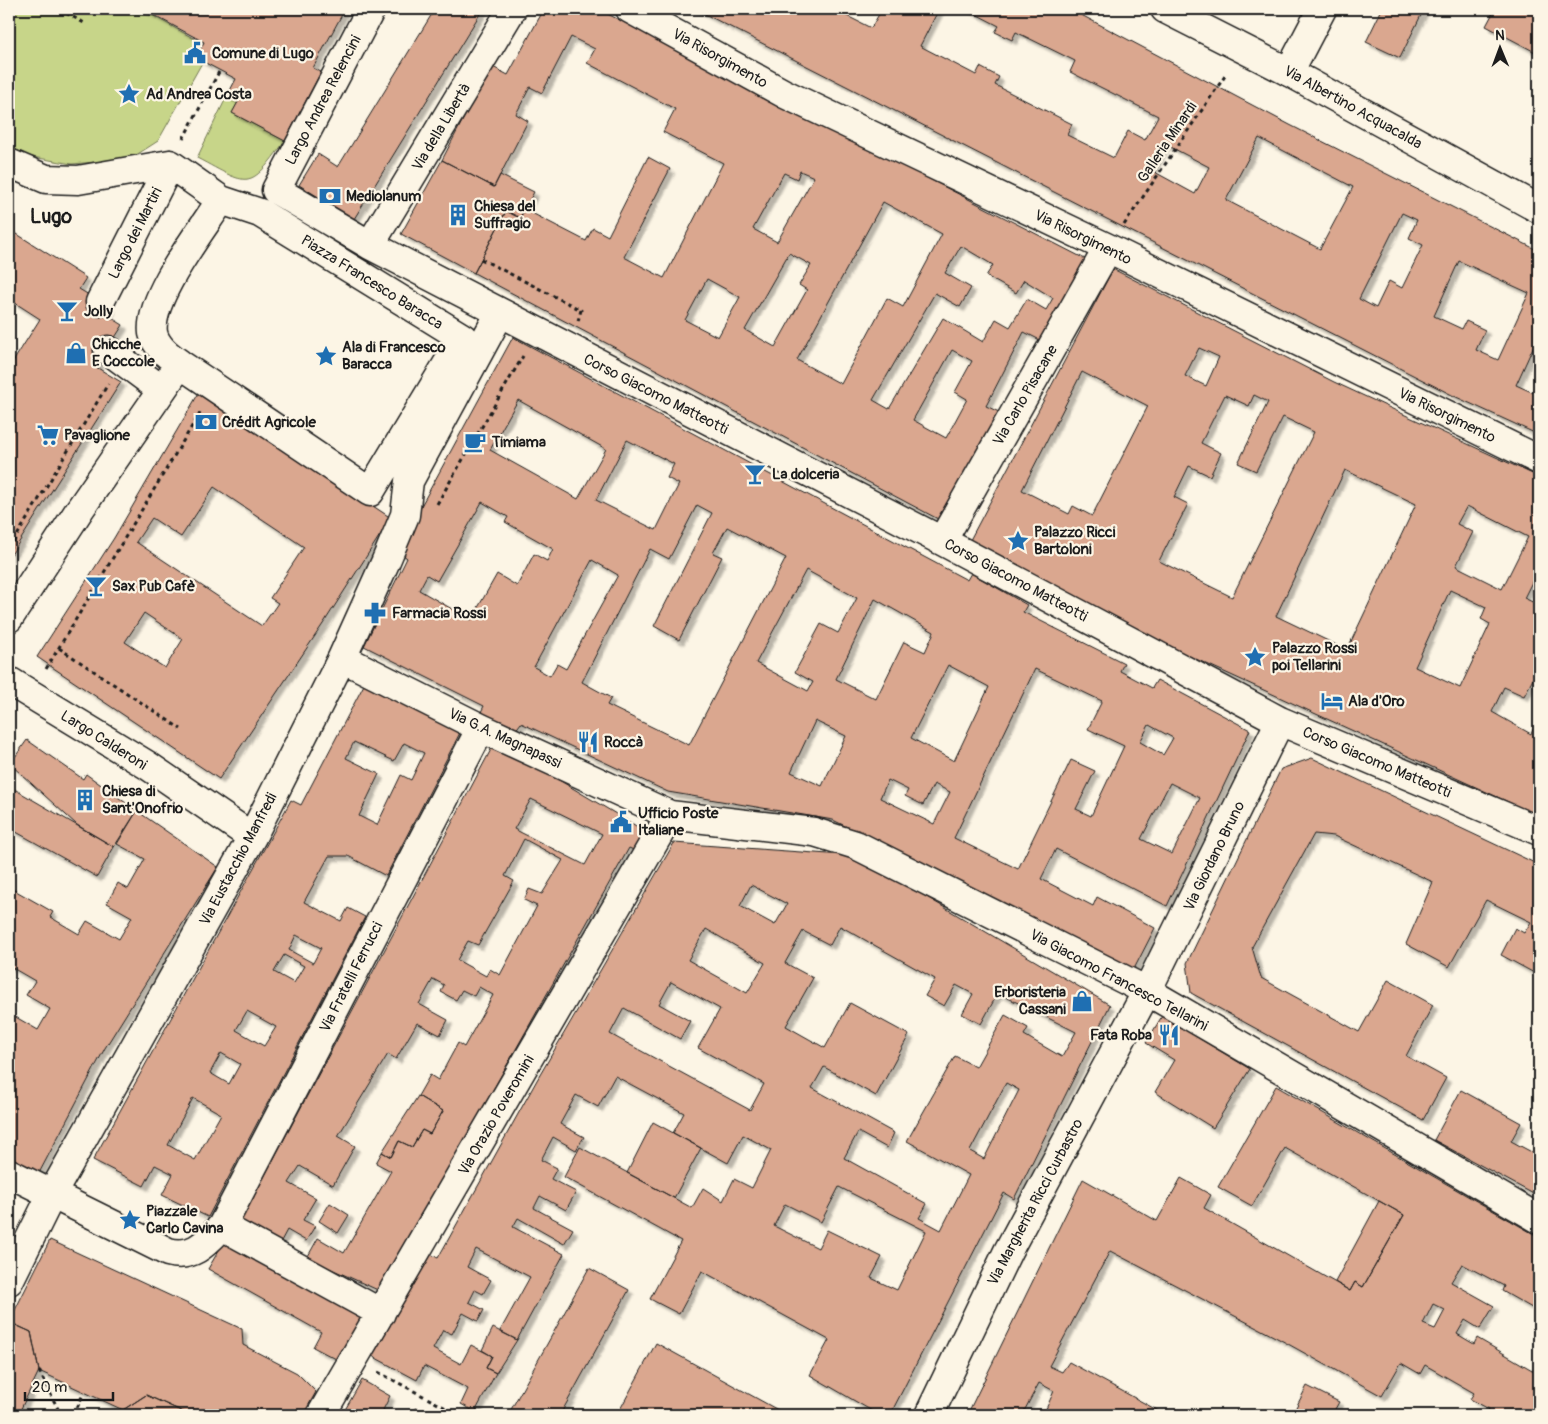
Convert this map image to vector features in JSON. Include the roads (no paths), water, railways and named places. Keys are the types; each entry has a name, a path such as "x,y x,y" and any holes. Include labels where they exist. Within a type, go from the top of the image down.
{"street":[{"name":"Largo Andrea Relencini","path":"276,190 371,9"},
{"name":"Via della Libertà","path":"370,245 512,9"},
{"name":"Via Risorgimento","path":"630,9 785,94 1108,248 1539,460"},
{"name":"Via Albertino Acquacalda","path":"1165,9 1289,72 1539,209"},
{"path":"1289,72 1322,9"},
{"path":"9,163 46,179"},
{"path":"9,180 78,180 170,164 221,200 276,190 370,245"},
{"name":"Largo dei Martiri","path":"100,302 170,164"},
{"path":"221,200 163,289 154,313 153,333 161,350 405,515 409,481 500,313"},
{"name":"Piazza Francesco Baracca","path":"221,200 260,213 463,338 370,492"},
{"name":"Piazza Francesco Baracca","path":"370,245 500,313"},
{"name":"Via Carlo Pisacane","path":"942,541 1108,248"},
{"name":"Corso Giacomo Matteotti","path":"500,313 942,541 1280,721 1539,831"},
{"path":"115,356 162,390"},
{"path":"9,618 180,364"},
{"name":"Via Eustacchio Manfredi","path":"9,1280 52,1194 252,837 342,658 405,515"},
{"name":"Via G.A. Magnapassi","path":"342,658 481,728 670,815"},
{"name":"Largo Calderoni","path":"20,688 147,765 252,837"},
{"name":"Via Giordano Bruno","path":"1147,991 1280,721"},
{"name":"Via Fratelli Ferrucci","path":"222,1226 481,728"},
{"name":"Via Giacomo Francesco Tellarini","path":"670,815 814,832 856,845 1147,991 1539,1219"},
{"name":"Via Orazio Poveromini","path":"322,1415 670,815"},
{"name":"Via Margherita Ricci Curbastro","path":"929,1415 1008,1251 1147,991"},
{"path":"9,1173 168,1252 180,1255 190,1253 207,1242 222,1226 381,1313"}],"place":[{"name":"Comune di Lugo","path":"195,53"},
{"name":"Ad Andrea Costa","path":"129,94"},
{"name":"Mediolanum","path":"330,196"},
{"name":"Chiesa del Suffragio","path":"458,215"},
{"name":"Jolly","path":"67,311"},
{"name":"Chicche E Coccole","path":"76,353"},
{"name":"Ala di Francesco Baracca","path":"326,356"},
{"name":"Crédit Agricole","path":"206,422"},
{"name":"Pavaglione","path":"48,435"},
{"name":"Timiama","path":"475,442"},
{"name":"La dolceria","path":"755,474"},
{"name":"Palazzo Ricci Bartoloni","path":"1018,541"},
{"name":"Sax Pub Cafè","path":"96,586"},
{"name":"Farmacia Rossi","path":"375,613"},
{"name":"Palazzo Rossi poi Tellarini","path":"1255,657"},
{"name":"Ala d'Oro","path":"1332,701"},
{"name":"Roccà","path":"588,742"},
{"name":"Chiesa di Sant'Onofrio","path":"85,800"},
{"name":"Ufficio Poste Italiane","path":"621,822"},
{"name":"Erboristeria Cassani","path":"1082,1001"},
{"name":"Fata Roba","path":"1169,1035"},
{"name":"Piazzale Carlo Cavina","path":"130,1220"}],"district":[{"name":"Lugo","path":"51,216"}]}
